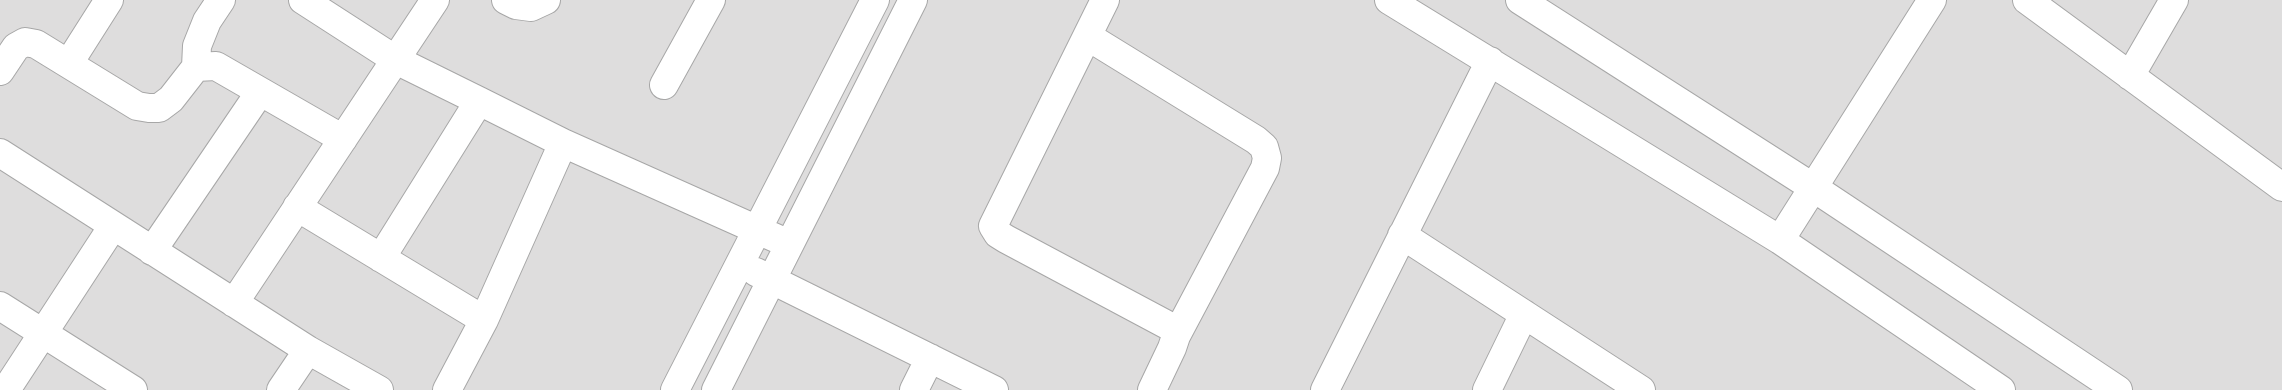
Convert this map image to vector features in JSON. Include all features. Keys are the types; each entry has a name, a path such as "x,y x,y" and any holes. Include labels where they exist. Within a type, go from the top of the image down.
{"street":[{"path":"69,64 110,0"},
{"path":"0,71 16,47 25,42 36,44 137,106 158,108 170,99 196,67 197,46 207,21 221,0"},
{"path":"303,0 396,60 563,143 789,244"},
{"path":"234,303 435,0"},
{"path":"506,0 516,5 531,7 546,0"},
{"path":"664,85 710,0"},
{"path":"675,390 875,0"},
{"path":"716,390 913,0"},
{"path":"1105,0 993,226 998,234 1006,240 1171,327 1176,336"},
{"path":"1389,0 1780,240 1973,382 2001,390"},
{"path":"1520,0 1814,188 2118,390"},
{"path":"1780,240 1932,0"},
{"path":"2027,0 2282,186"},
{"path":"2130,76 2174,0"},
{"path":"1086,36 1256,140 1264,147 1267,158 1264,168 1176,336 1152,390"},
{"path":"1325,390 1490,61"},
{"path":"196,67 216,66 343,139"},
{"path":"152,251 260,92"},
{"path":"381,258 479,101"},
{"path":"447,390 484,320 563,143"},
{"path":"0,153 308,350 378,390"},
{"path":"297,207 484,320"},
{"path":"6,390 113,226"},
{"path":"1402,235 1641,390"},
{"path":"738,264 772,279 994,390"},
{"path":"0,306 133,390"},
{"path":"1487,390 1524,314"},
{"path":"281,390 308,350"},
{"path":"914,390 930,358"}],"shaded area":[{"path":"0,0 2282,0 2282,390 0,390"}]}
